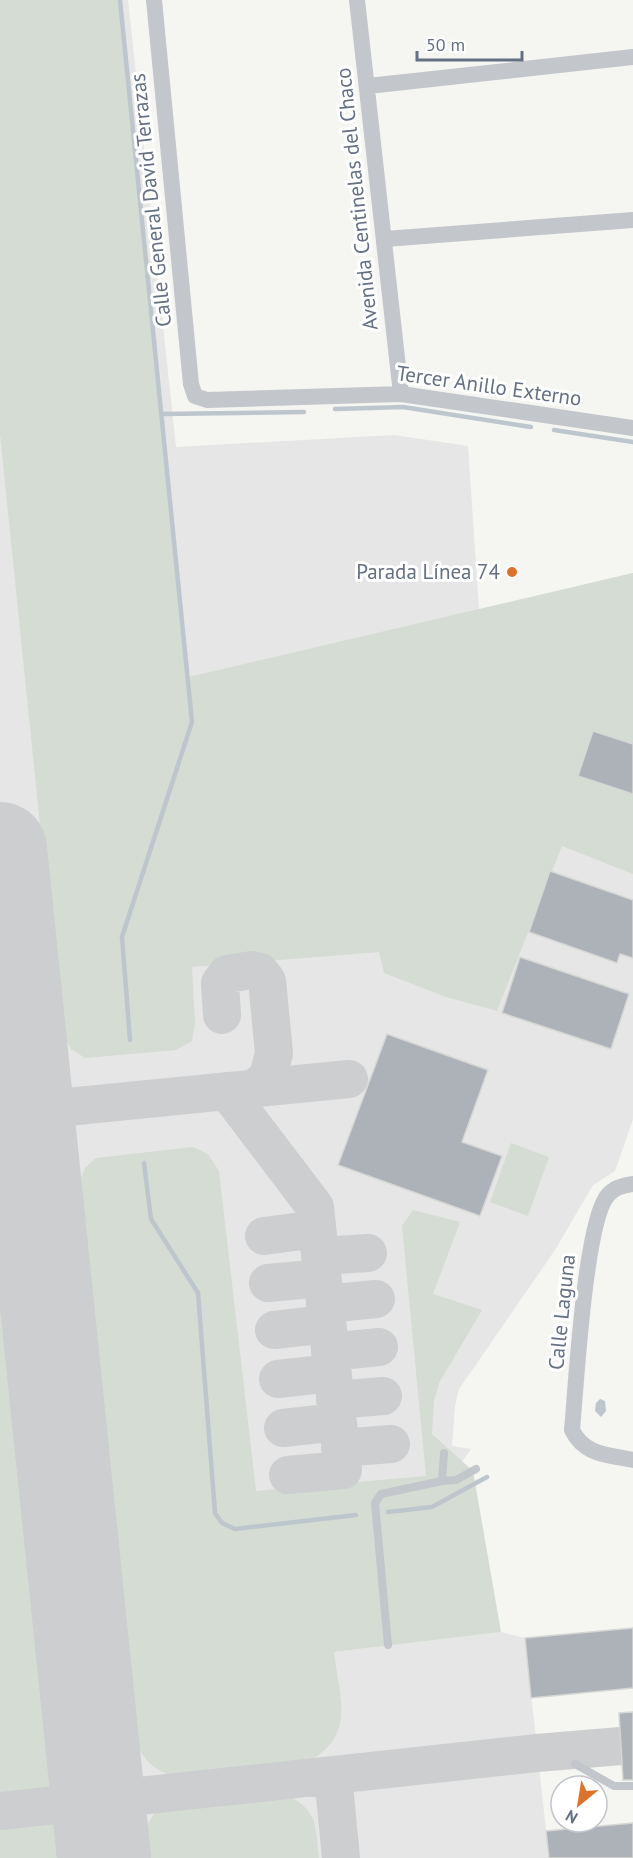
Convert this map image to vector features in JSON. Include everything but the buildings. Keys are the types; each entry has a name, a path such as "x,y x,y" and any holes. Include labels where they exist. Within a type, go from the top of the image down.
{"street":[{"name":"Calle General David Terrazas","path":"154,0 191,384 195,396"},
{"name":"Avenida Centinelas del Chaco","path":"357,0 401,394"},
{"path":"368,86 633,57"},
{"path":"385,239 633,220"},
{"name":"Tercer Anillo Externo","path":"195,396 207,400 401,394 633,428"},
{"name":"Calle Laguna","path":"632,1181 609,1194 602,1205 590,1255 572,1430 584,1447 601,1454 633,1460"}],"lane":[{"path":"442,1480 444,1454"},
{"path":"388,1645 375,1503 381,1494 442,1480 456,1480 476,1469"},
{"path":"575,1764 614,1786 633,1785"}],"shaded area":[{"path":"0,0 128,0 176,447 394,435 468,446 479,610 633,573 633,1119 615,1171 593,1185 555,1250 459,1389 455,1406 452,1446 471,1449 332,1649 336,1673 333,1652 501,1632 525,1638 549,1858 0,1858"},
{"path":"0,0 120,0 189,677 633,573 633,874 562,846 497,1011 446,997 384,973 379,952 192,967 195,1023 192,1041 176,1050 85,1058 71,1049 61,1030 0,434"},
{"path":"511,1143 549,1157 528,1216 490,1202"},
{"path":"193,1147 208,1154 219,1171 256,1491 426,1476 402,1226 413,1210 460,1222 433,1294 482,1310 439,1383 434,1401 432,1434 473,1471 501,1632 334,1652 341,1699 339,1726 334,1738 325,1749 311,1760 174,1776 150,1764 135,1742 78,1187 85,1168 96,1158"},
{"path":"0,1229 63,1780 60,1790 50,1795 0,1799"},
{"path":"600,1399 605,1401 606,1411 601,1417 595,1411 596,1403"},
{"path":"284,1792 303,1806 313,1819 319,1858 142,1858 142,1842 150,1820 161,1807 168,1803 205,1797"},
{"path":"51,1813 64,1826 68,1858 0,1858 0,1818"}],"waterway":[{"path":"120,0 192,722 122,937 130,1040"},
{"path":"335,409 403,407 531,427"},
{"path":"162,414 304,412"},
{"path":"554,430 633,442"},
{"path":"144,1163 151,1219 198,1293 215,1513 222,1523 235,1529 356,1515"},
{"path":"388,1512 432,1507 487,1477"}],"taxiway":[{"path":"222,1015 220,983 227,974 252,970 260,972 267,981 274,1053 268,1077 254,1089"},
{"path":"27,1111 349,1079"},
{"path":"227,1091 315,1207 343,1470 288,1475"},
{"path":"264,1236 317,1229"},
{"path":"320,1256 368,1253"},
{"path":"268,1283 322,1278"},
{"path":"325,1304 376,1299"},
{"path":"274,1330 327,1324"},
{"path":"330,1352 379,1347"},
{"path":"278,1379 332,1373"},
{"path":"335,1400 383,1396"},
{"path":"283,1428 337,1422"},
{"path":"340,1448 391,1444"},
{"path":"0,1811 621,1746"},
{"path":"333,1775 341,1858"}],"runway":[{"path":"0,849 104,1858"}],"place":[{"name":"Parada Línea 74","path":"512,572"}]}
